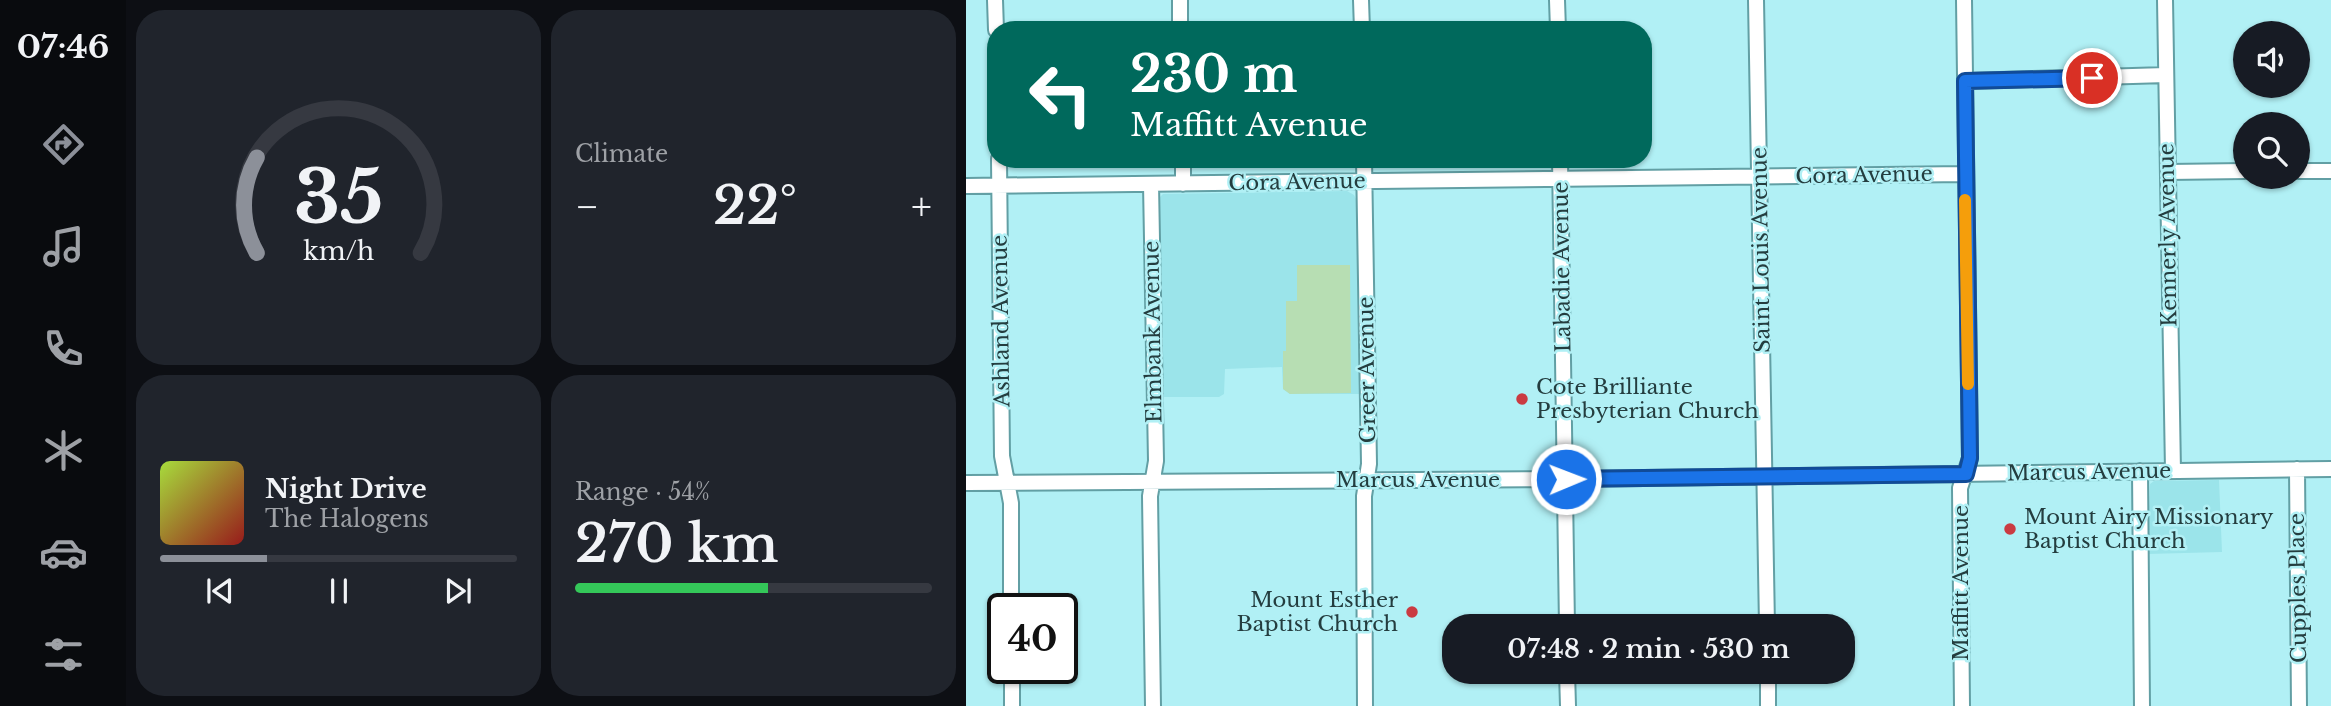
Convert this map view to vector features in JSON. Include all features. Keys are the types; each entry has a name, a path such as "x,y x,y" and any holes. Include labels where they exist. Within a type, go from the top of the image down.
{"street":[{"path":"995,0 996,21"},
{"path":"1180,0 1180,21"},
{"path":"1361,0 1362,21"},
{"path":"1557,0 1558,21"},
{"name":"Saint Louis Avenue","path":"1756,0 1767,614"},
{"name":"Maffitt Avenue","path":"1962,706 1960,488 1970,458 1964,174 1964,0"},
{"name":"Kennerly Avenue","path":"2165,0 2172,471"},
{"path":"1965,81 2166,75"},
{"name":"Ashland Avenue","path":"999,168 1002,456 1011,503 1012,593"},
{"path":"1182,168 1183,184"},
{"name":"Greer Avenue","path":"1364,168 1369,464 1364,496 1365,706"},
{"name":"Labadie Avenue","path":"1560,168 1567,614"},
{"path":"2168,172 2233,171"},
{"path":"2310,171 2331,171"},
{"name":"Cora Avenue","path":"966,186 1964,174"},
{"name":"Elmbank Avenue","path":"1151,184 1156,461 1153,480"},
{"name":"Cupples Place","path":"2297,469 2299,706"},
{"name":"Marcus Avenue","path":"966,482 1566,479 2331,469"},
{"path":"2140,471 2142,706"},
{"path":"1153,480 1150,496 1153,706"},
{"path":"1012,684 1012,706"},
{"path":"1567,684 1567,706"},
{"path":"1768,684 1768,706"}],"shaded area":[{"path":"1347,191 1354,195 1358,203 1360,394 1290,394 1283,389 1282,367 1225,369 1224,394 1219,397 1162,397 1157,205 1159,198 1163,194"},
{"path":"2219,480 2222,552 2147,554 2150,484 2154,481"}],"green space":[{"path":"1297,265 1350,265 1351,393 1290,394 1283,389 1286,301 1297,301"}],"slow traffic":[{"path":"1965,200 1968,384"}],"place":[{"name":"Cote Brilliante Presbyterian Church","path":"1522,399"},
{"name":"Mount Airy Missionary Baptist Church","path":"2010,529"},
{"name":"Mount Esther Baptist Church","path":"1412,612"}],"route":[{"path":"1566,479 1966,474 1970,458 1964,174 1965,81 2092,78"}]}
